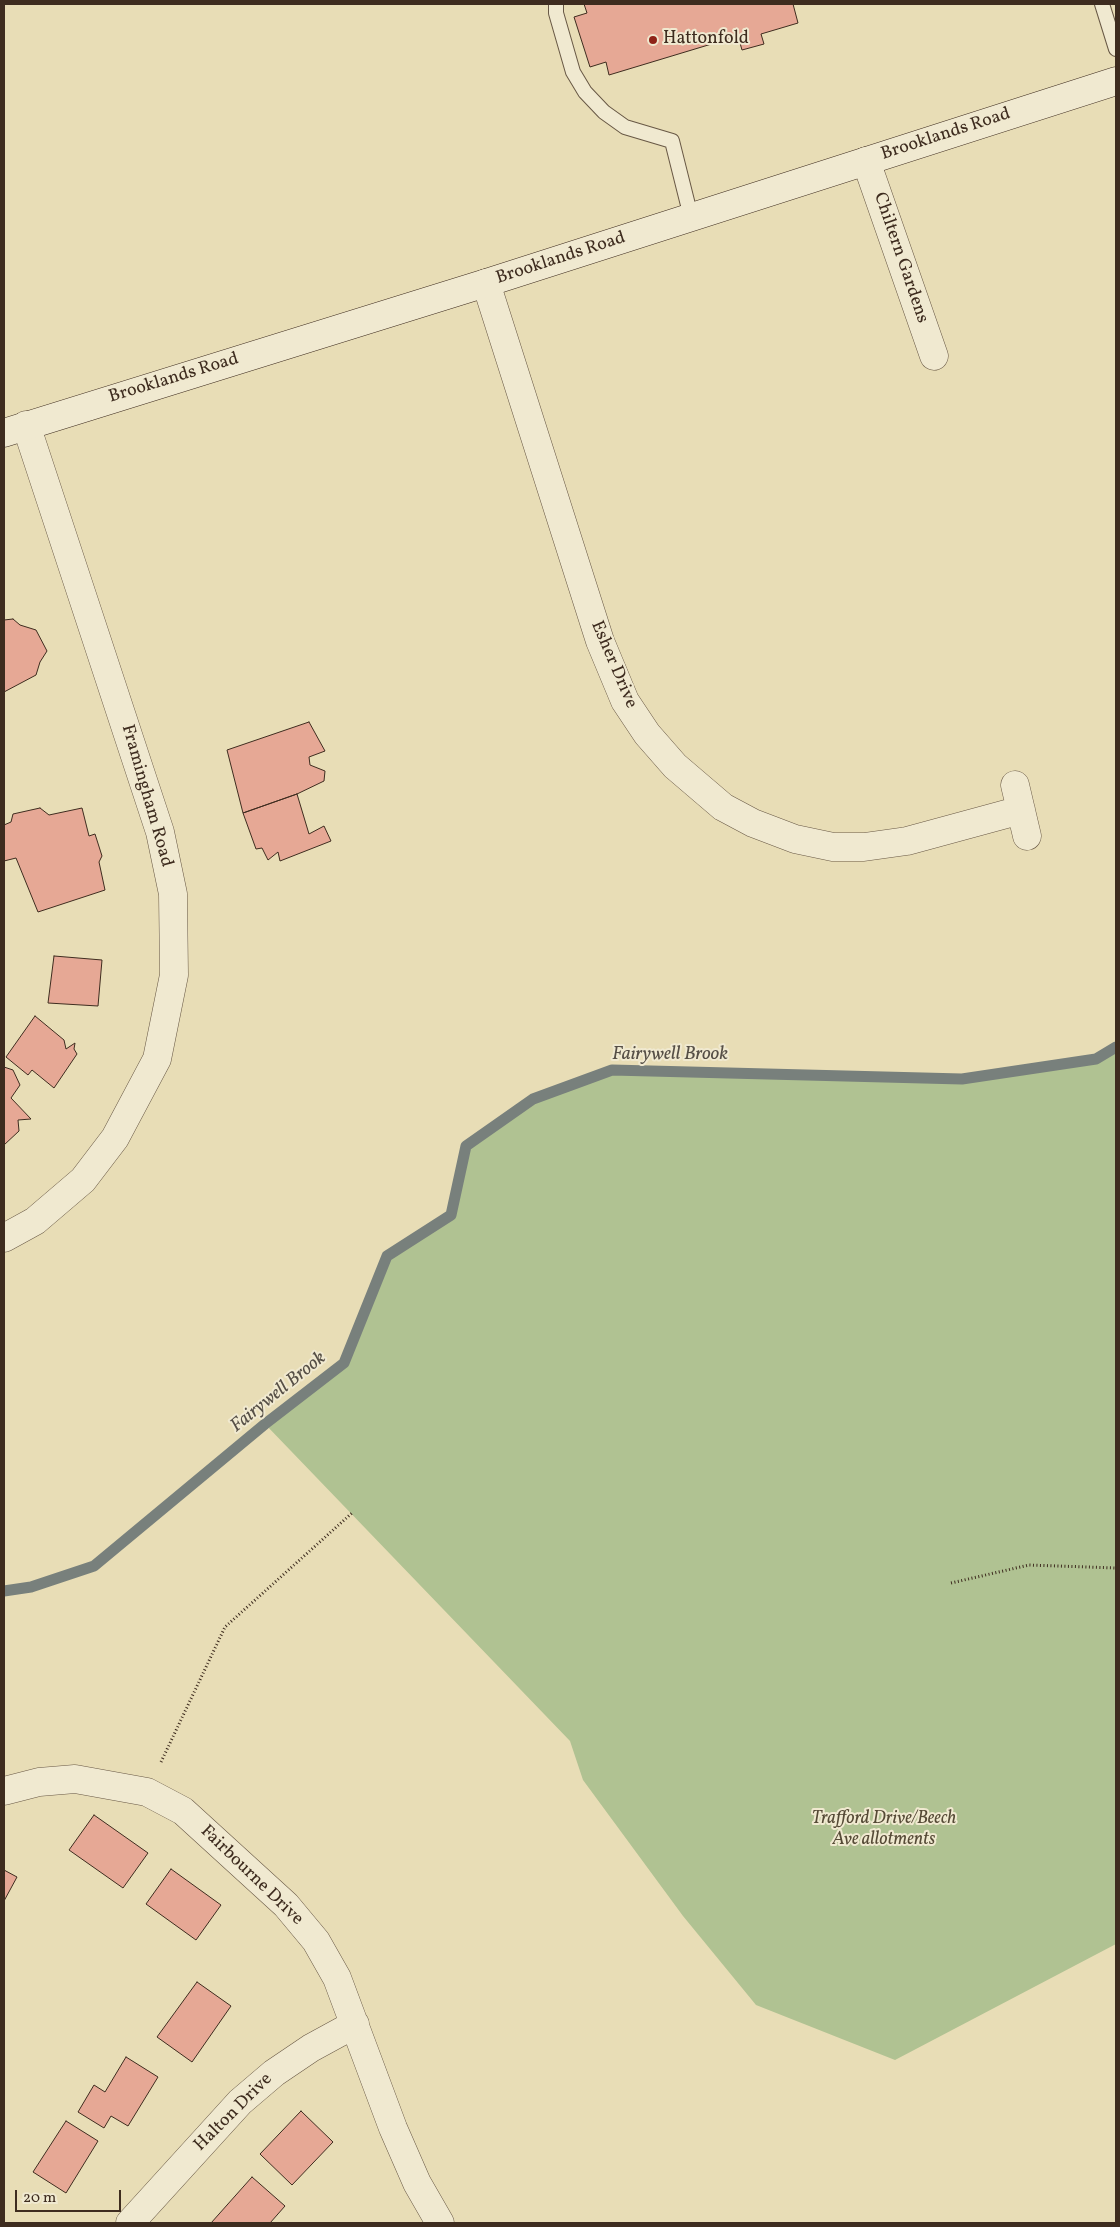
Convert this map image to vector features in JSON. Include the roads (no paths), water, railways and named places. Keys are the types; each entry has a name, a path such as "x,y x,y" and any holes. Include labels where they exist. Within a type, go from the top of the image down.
{"street":[{"name":"Brooklands Road","path":"15,429 486,283 1116,81"},
{"name":"Chiltern Gardens","path":"866,161 934,356"},
{"name":"Esher Drive","path":"486,283 600,641 625,701 647,734 675,766 723,807 753,823 794,840 833,847 864,847 906,841 1018,798 1027,836"},
{"name":"Framingham Road","path":"4,1238 36,1221 83,1180 115,1138 157,1059 174,975 173,894 160,832 15,429"},
{"name":"Fairbourne Drive","path":"4,1791 39,1782 75,1779 147,1792 183,1811 286,1905 316,1941 337,1978 396,2136 417,2184 440,2223"},
{"name":"Halton Drive","path":"130,2223 240,2102 274,2073 311,2048 355,2024"}],"lane":[{"path":"556,4 556,13 573,72 585,92 604,112 625,127 672,140 690,217"},
{"path":"1102,4 1116,49"}],"waterway":[{"name":"Fairywell Brook","path":"4,1591 31,1587 94,1566 265,1424 344,1363 387,1256 451,1215 466,1146 533,1099 612,1070 962,1079 1096,1059 1116,1047"}],"place":[{"name":"Hattonfold","path":"653,40"}],"park label":[{"name":"Trafford Drive/Beech Ave allotments","path":"884,1830"}]}
